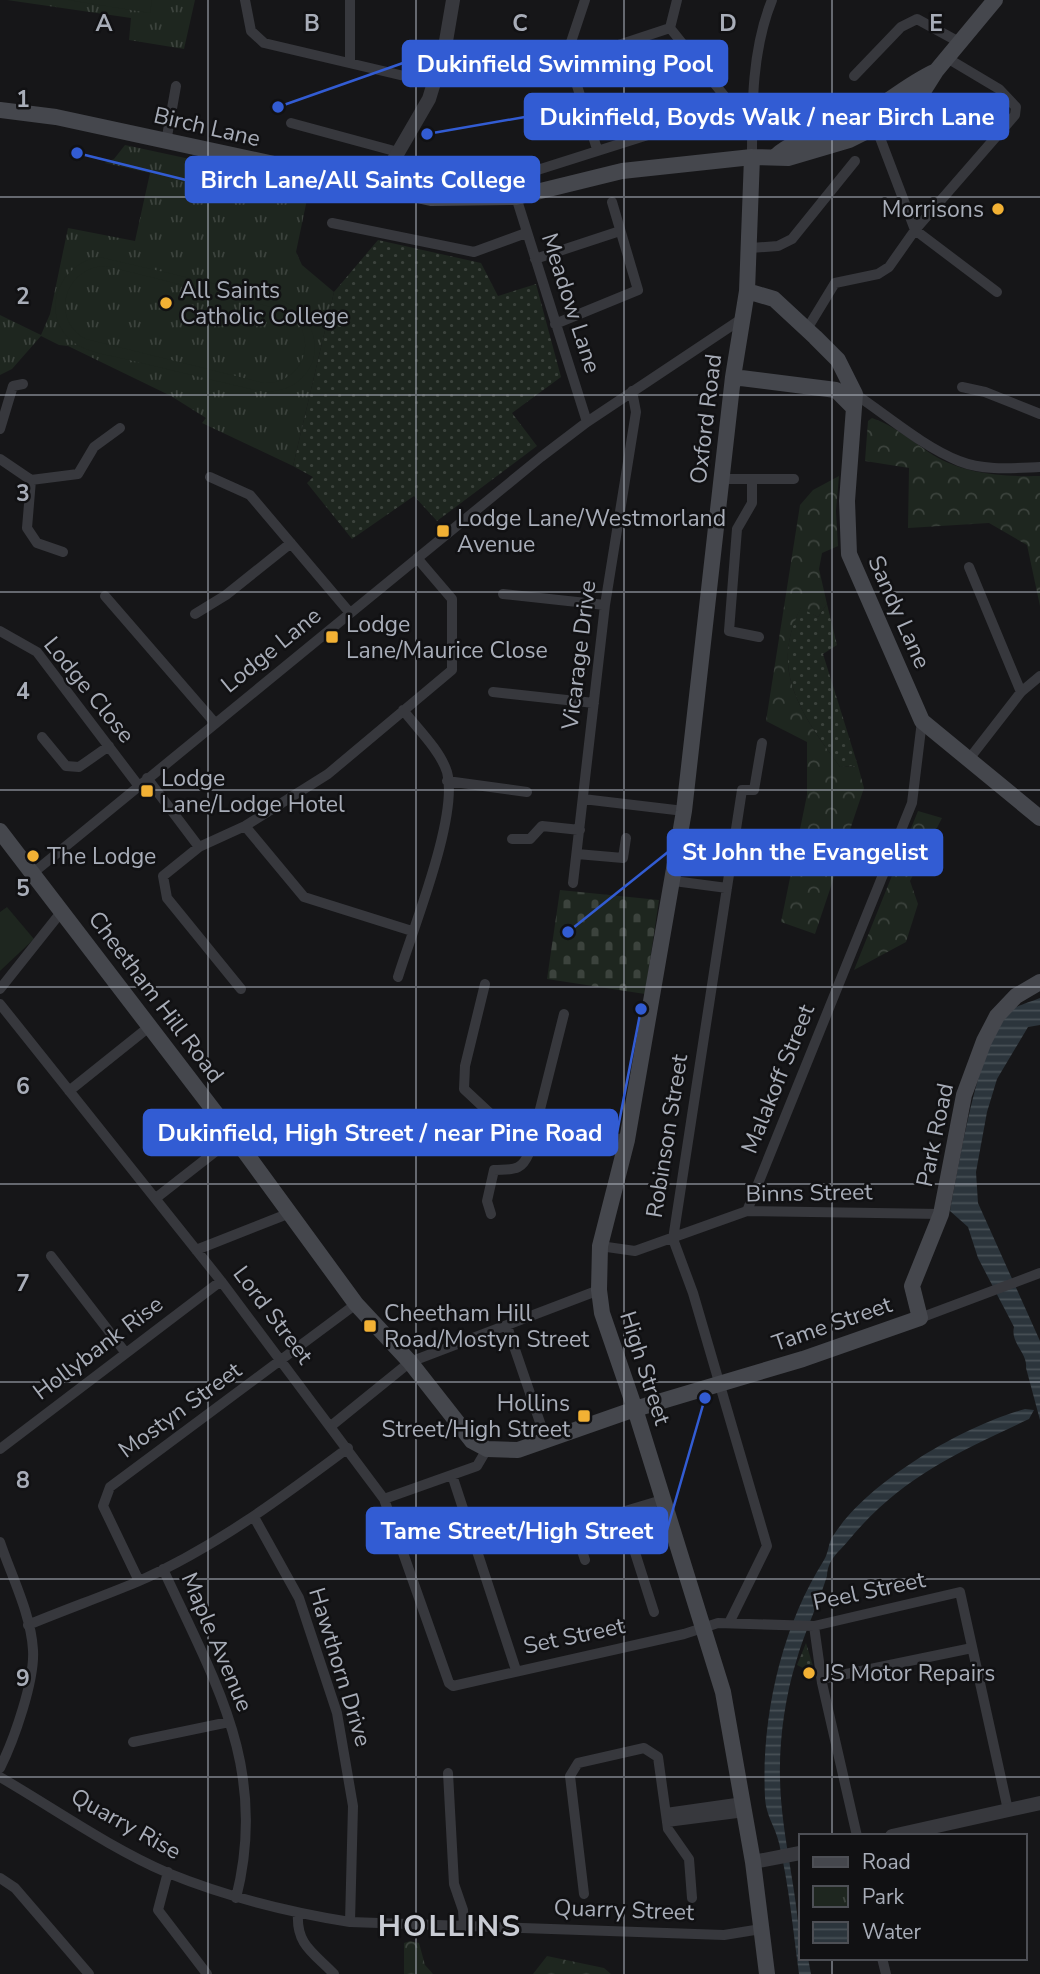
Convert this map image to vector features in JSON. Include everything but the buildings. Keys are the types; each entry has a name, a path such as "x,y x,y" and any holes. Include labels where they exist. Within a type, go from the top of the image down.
{"main road":[{"path":"941,64 995,0"},
{"name":"Birch Lane","path":"776,156 787,146 838,130 878,107 941,64"},
{"name":"Birch Lane","path":"0,110 56,117 431,198 516,197 622,171 776,156 792,157 849,140 875,127 924,90 941,64"},
{"name":"Oxford Road","path":"684,811 733,377 747,291 751,248 752,158"},
{"path":"747,291 774,299 838,360 854,401"},
{"path":"815,387 830,380 838,360"},
{"path":"733,377 836,390 854,401"},
{"name":"Sandy Lane","path":"854,401 848,501 849,554 922,721 1040,818"},
{"name":"High Street","path":"684,811 627,1140 600,1246 599,1290 602,1313 635,1409 723,1692 753,1862 767,1974"},
{"name":"Cheetham Hill Road","path":"0,831 234,1137 356,1304 410,1362 457,1426 472,1441 487,1449"},
{"name":"Park Road","path":"920,1318 912,1286 941,1214 964,1095 984,1041 1003,1008 1040,982"},
{"name":"Tame Street","path":"487,1449 518,1450 635,1409 720,1385 920,1318"}],"street":[{"path":"245,0 251,31 264,43 433,83"},
{"path":"350,0 350,63"},
{"path":"378,187 429,99 445,47 453,0"},
{"path":"585,0 567,54 597,149"},
{"path":"670,28 677,0"},
{"path":"752,158 752,102 756,60 772,0"},
{"path":"854,76 901,27 917,19 959,42"},
{"path":"569,61 670,28"},
{"path":"670,28 734,108"},
{"path":"807,329 835,283 853,277 878,274 889,267 915,230 1015,116 1016,107 999,89 941,64"},
{"path":"166,142 176,86"},
{"path":"461,178 528,173 752,102"},
{"path":"878,107 875,127 915,230 997,292"},
{"path":"291,123 398,152"},
{"path":"751,248 778,246 792,239 855,161"},
{"name":"Meadow Lane","path":"516,197 587,422"},
{"path":"555,324 638,290 612,202"},
{"path":"332,223 474,252 526,233"},
{"path":"535,259 620,231"},
{"name":"Lodge Lane","path":"33,873 587,422 743,318"},
{"path":"0,429 13,386 23,384"},
{"path":"962,387 985,392 1040,414"},
{"name":"Vicarage Drive","path":"573,883 605,605 636,412 632,391"},
{"path":"854,401 960,461 1003,469 1040,467"},
{"path":"0,459 31,480 78,474 94,447 120,428"},
{"path":"210,477 250,495 350,613"},
{"path":"722,478 794,479"},
{"path":"31,480 27,528 37,543 63,552"},
{"path":"752,480 752,503 737,529 729,631 759,637"},
{"path":"195,614 226,596 291,544"},
{"path":"241,989 166,898 163,876 199,847 245,826 328,774 452,670 452,599 417,558"},
{"path":"969,567 1021,692"},
{"path":"503,594 605,605"},
{"path":"106,596 215,723"},
{"name":"Lodge Close","path":"0,631 37,652 109,746 199,847"},
{"path":"968,760 1021,692 1040,676"},
{"path":"493,692 594,703"},
{"path":"398,977 440,842 448,803 447,772 403,710"},
{"name":"Malakoff Street","path":"747,1211 912,803 922,721"},
{"path":"42,737 66,766 79,767 109,746"},
{"name":"Robinson Street","path":"729,1623 767,1546 694,1293 673,1239 742,790 754,790 762,743"},
{"path":"447,781 527,792"},
{"path":"583,799 684,811"},
{"path":"245,826 304,897 412,931"},
{"path":"512,839 530,839 542,826 580,830"},
{"path":"577,854 623,858 626,838"},
{"path":"674,881 727,888"},
{"path":"0,989 44,938 62,911"},
{"path":"485,984 465,1066 464,1090 495,1118 627,1140"},
{"name":"Lord Street","path":"0,1004 221,1281 384,1499 449,1683 453,1686"},
{"path":"491,1214 487,1201 491,1175 494,1170 516,1170 522,1166 536,1126 564,1014"},
{"path":"69,1091 149,1027"},
{"path":"156,1198 234,1137"},
{"name":"Binns Street","path":"600,1246 635,1251 747,1211 941,1214"},
{"path":"196,1250 290,1213"},
{"path":"51,1256 125,1352"},
{"name":"Tame Street","path":"920,1318 1040,1273"},
{"name":"Hollybank Rise","path":"0,1449 221,1281"},
{"path":"331,1426 410,1362 599,1290"},
{"name":"Mostyn Street","path":"139,1581 103,1506 110,1487 282,1362 356,1304"},
{"path":"507,1326 546,1440"},
{"path":"28,1625 163,1569 254,1517 348,1448"},
{"path":"384,1499 477,1466 487,1449"},
{"path":"452,1475 516,1670"},
{"path":"585,1560 575,1529 662,1500"},
{"path":"622,1512 654,1612"},
{"name":"Hawthorn Drive","path":"254,1517 299,1598 337,1713 353,1806 350,1922"},
{"path":"0,1542 28,1625 33,1651 25,1696 11,1746 0,1768"},
{"name":"Maple Avenue","path":"163,1569 220,1693 240,1761 248,1823 246,1858 236,1898"},
{"name":"Peel Street","path":"704,1628 729,1623 814,1626 960,1592 972,1648"},
{"path":"814,1626 822,1679 857,1834"},
{"name":"Set Street","path":"453,1686 704,1628"},
{"path":"822,1679 972,1648 1008,1810"},
{"path":"133,1742 229,1722"},
{"path":"584,1894 570,1776 578,1763 644,1748 658,1757 668,1829 689,1858 692,1898"},
{"path":"448,1773 454,1884 463,1910 464,1926"},
{"name":"Quarry Rise","path":"0,1777 168,1872 236,1898"},
{"path":"901,1834 1040,1803"},
{"path":"666,1817 744,1807"},
{"path":"753,1862 797,1854"},
{"path":"168,1872 158,1910 164,1922 207,1974"},
{"path":"0,1878 15,1888 89,1974"},
{"name":"Quarry Street","path":"236,1898 298,1914 350,1922 724,1935 761,1929"},
{"path":"298,1914 297,1931 300,1939 334,1974"}],"green space":[{"path":"7,0 195,0 184,49 129,40 131,18"},
{"path":"68,0 152,0 150,13"},
{"name":"All Saints Catholic College","path":"125,145 310,185 296,252 302,265 334,292 293,466 202,423 206,418 171,396 68,346 59,345 41,336 12,369 0,375 0,315 41,335 50,314 68,228 135,241 150,173 105,163 114,159"},
{"path":"378,240 481,263 498,296 536,284 561,377 512,413 537,446 437,521 414,496 352,539 307,483 313,477 293,466 334,292"},
{"path":"99,257 276,298 296,309 308,323 314,339 314,356 308,371 297,383 280,390 259,391 82,347 64,333 57,320 55,307 63,280 85,261","holes":["106,266 283,310 295,319 302,330 304,354 299,366 290,375 279,381 264,383 86,339 74,330 67,319 65,307 72,284 92,268"]},
{"path":"872,418 896,430 933,455 958,466 998,475 1040,476 1040,606 1027,545 989,523 908,528 909,468 865,461 868,421"},
{"path":"839,476 836,511 838,546 822,553 819,569 827,604 818,617 801,608 792,631 788,652 789,673 803,711 840,767 858,766 864,788 815,934 781,922 807,795 807,742 766,721 800,505 813,490"},
{"path":"827,604 837,645 823,654 858,766 840,767 803,711 789,672 788,652 792,630 801,607 818,617"},
{"path":"918,811 942,818 910,881 918,904 906,942 854,970"},
{"path":"560,890 659,900 645,994 547,979"},
{"path":"7,907 34,939 0,971 0,912"},
{"path":"806,1643 813,1666 803,1668 797,1665"},
{"path":"404,1943 419,1943 425,1965 433,1974 404,1974"},
{"path":"547,1956 604,1968 611,1974 533,1974"}],"water":[{"path":"1040,998 1040,1025 1028,1027 997,1079 987,1112 976,1172 978,1203 1040,1341 1040,1420 1026,1363 1014,1338 1014,1327 978,1258 968,1227 950,1211 971,1105 988,1048 1010,1011"},
{"path":"1025,1409 1034,1410 1029,1419 953,1456 909,1484 868,1519 829,1565 792,1676 782,1734 781,1801 797,1913 799,1960 808,1960 811,1974 799,1974 782,1859 765,1798 766,1737 785,1644 809,1586 826,1557 830,1542 849,1515 869,1495 919,1458 1000,1417"}],"place":[{"name":"Dukinfield Swimming Pool","path":"278,107"},
{"name":"Dukinfield, Boyds Walk / near Birch Lane","path":"427,134"},
{"name":"Birch Lane/All Saints College","path":"77,153"},
{"name":"Morrisons","path":"998,209"},
{"name":"All Saints Catholic College","path":"166,303"},
{"name":"Lodge Lane/Westmorland Avenue","path":"443,531"},
{"name":"Lodge Lane/Maurice Close","path":"332,637"},
{"name":"Lodge Lane/Lodge Hotel","path":"147,791"},
{"name":"The Lodge","path":"33,856"},
{"name":"St John the Evangelist","path":"568,932"},
{"name":"Dukinfield, High Street / near Pine Road","path":"641,1009"},
{"name":"Cheetham Hill Road/Mostyn Street","path":"370,1326"},
{"name":"Tame Street/High Street","path":"705,1398"},
{"name":"Hollins Street/High Street","path":"584,1416"},
{"name":"JS Motor Repairs","path":"809,1673"}],"district":[{"name":"HOLLINS","path":"450,1926"}]}
